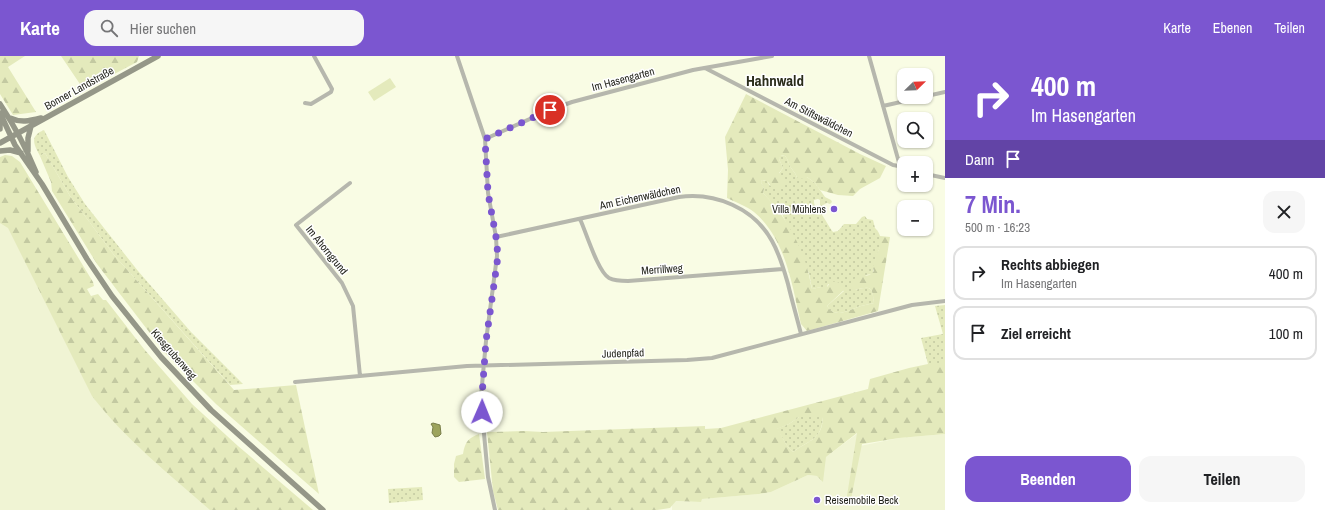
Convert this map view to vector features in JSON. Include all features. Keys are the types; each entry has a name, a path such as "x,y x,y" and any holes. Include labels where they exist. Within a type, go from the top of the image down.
{"main road":[{"name":"Bonner Landstraße","path":"0,143 158,56"},
{"name":"Kiesgrubenweg","path":"0,104 10,118 28,151 42,184"},
{"name":"Kiesgrubenweg","path":"0,113 21,154 42,184 87,259 112,296 161,357 210,410 323,510"},
{"path":"10,118 16,121 24,122 46,117"},
{"path":"0,119 0,129"},
{"path":"28,151 28,138 31,126"},
{"path":"0,151 10,150 21,154"}],"street":[{"path":"305,103 311,104 331,92 332,89 314,56"},
{"path":"457,56 485,139 488,193 498,256 489,321 482,396 488,477 494,510"},
{"name":"Im Hasengarten","path":"485,139 562,106 632,86 705,68 772,56"},
{"path":"869,56 899,156"},
{"name":"Am Stiftswäldchen","path":"705,68 886,161 897,165"},
{"path":"883,106 945,92"},
{"path":"933,175 945,178"},
{"name":"Im Ahorngrund","path":"350,183 296,226 342,283 353,306 360,376"},
{"name":"Am Eichenwäldchen","path":"496,237 679,197 699,195 709,197 736,206 756,221 773,241 783,269 801,334"},
{"name":"Merrillweg","path":"580,219 598,264 609,278 628,281 783,269"},
{"name":"Judenpfad","path":"294,382 467,366 673,361 712,358 912,305 945,301"}],"shaded area":[{"path":"0,204 267,510 0,510"},
{"path":"433,423 440,425 441,434 439,436 435,437 432,433 433,427 431,424"},
{"path":"858,433 855,447 899,438 945,434 945,510 672,510 672,505 675,501 701,502 701,499 771,492 808,475 817,476 826,457"}],"green space":[{"path":"0,56 25,56 8,67 36,112 13,115 0,94"},
{"path":"61,56 139,56 137,62 84,90"},
{"path":"390,78 396,87 374,101 368,92"},
{"path":"746,94 860,154 886,166 880,178 860,189 853,196 838,195 820,190 815,183 807,177 804,179 797,178 786,157 781,155 779,159 783,168 779,173 786,184 783,188 772,188 768,182 762,180 761,182 764,189 763,193 778,210 796,239 805,260 812,289 827,287 831,282 838,282 842,286 844,290 827,306 835,312 839,313 874,303 870,289 864,288 855,290 851,284 856,278 870,275 874,271 873,267 875,255 880,246 880,236 890,237 878,311 807,331 801,324 791,279 781,249 774,235 754,212 727,198 728,170 725,137"},
{"path":"44,130 68,177 85,204 138,271 191,332 243,384 230,385 114,255 70,196 45,153 40,156 34,141 36,135"},
{"path":"45,153 70,196 114,255 234,390 296,385 319,494 216,404 166,354 97,264 52,191 51,182 40,156"},
{"path":"5,155 12,156 20,162 93,282 94,286 87,289 91,296 98,294 103,300 106,300 144,349 192,404 238,446 313,510 210,510 148,456 105,412 92,396 8,228 0,223 0,157"},
{"path":"780,155 786,157 797,178 807,177 815,183 825,197 831,200 832,202 830,204 827,203 821,206 820,200 814,200 815,207 813,208 815,211 818,210 820,212 833,232 838,231 844,224 856,224 862,217 865,216 867,219 873,220 881,242 880,249 876,255 872,274 866,275 855,290 864,288 870,289 874,303 839,313 831,310 827,306 844,291 828,284 827,287 812,289 809,273 782,214 763,193 764,189 761,182 762,180 767,181 770,186 783,168 779,159"},
{"path":"945,305 945,364 928,364 921,338 943,334 935,306"},
{"path":"928,364 945,364 945,434 899,438 862,444 850,504 846,502 857,433 826,457 823,482 817,476 808,475 771,492 702,499 701,502 676,501 670,508 657,510 498,510 493,491 487,432 543,432 705,426 705,429 721,428 868,389 870,379","holes":["799,417 823,417 820,430 814,439 793,452 788,447 777,429 789,424"]},
{"path":"799,417 823,417 822,425 820,431 814,439 793,452 776,429 789,424"},
{"path":"479,434 485,479 459,482 454,477 454,464 456,456 463,454 468,441 472,437"},
{"path":"422,487 423,500 389,503 388,489"}],"place":[{"name":"Villa Mühlens","path":"834,209"},
{"name":"Reisemobile Beck","path":"817,500"}],"district":[{"name":"Hahnwald","path":"775,81"}],"route":[{"path":"482,412 486,341 498,256 488,193 485,139 550,110"}]}
